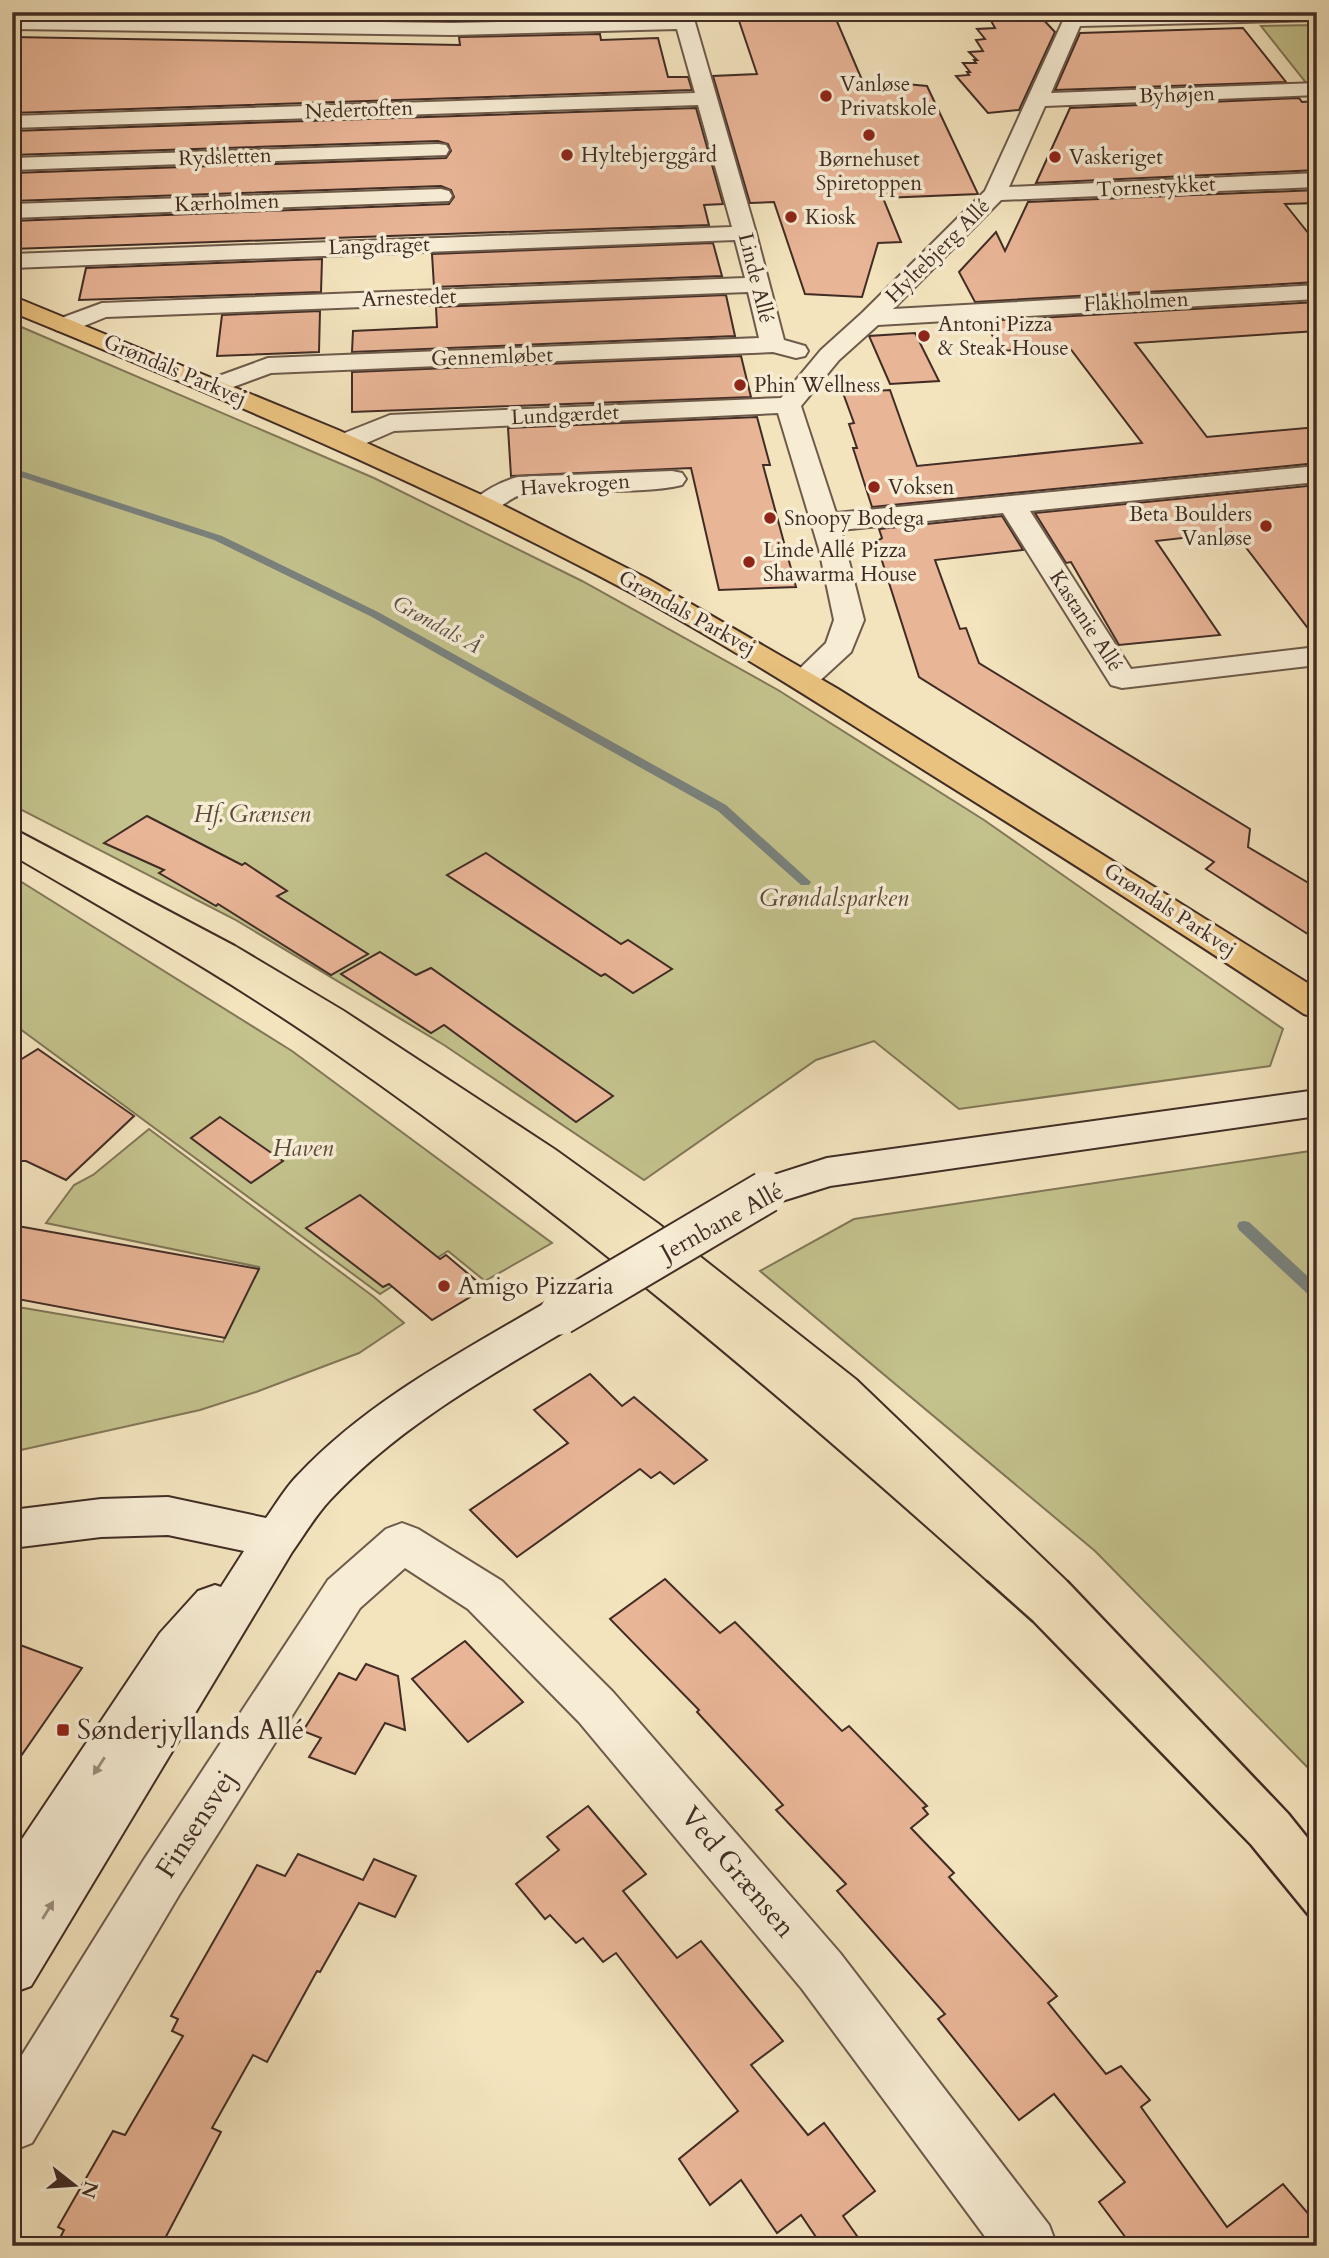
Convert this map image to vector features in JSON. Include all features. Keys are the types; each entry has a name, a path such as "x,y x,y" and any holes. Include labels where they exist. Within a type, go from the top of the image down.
{"main road":[{"name":"Grøndals Parkvej","path":"12,303 346,442 483,506 639,585 803,680 1130,884 1317,1006"}],"street":[{"path":"1075,16 1317,14"},
{"name":"Hyltebjerg Allé","path":"827,359 995,194 1075,16"},
{"path":"12,23 453,29 684,18"},
{"name":"Linde Allé","path":"684,18 745,233 773,345 827,359"},
{"name":"Byhøjen","path":"1037,100 1317,89"},
{"name":"Nedertoften","path":"12,122 706,99"},
{"name":"Rydsletten","path":"12,164 438,150"},
{"name":"Tornestykket","path":"995,194 1317,180"},
{"name":"Kærholmen","path":"12,211 441,196"},
{"name":"Langdraget","path":"12,261 745,233"},
{"name":"Arnestedet","path":"65,325 102,310 757,285"},
{"name":"Flakholmen","path":"871,318 1317,292"},
{"name":"Gennemløbet","path":"214,386 268,366 773,345"},
{"path":"803,680 840,646 849,620 824,523 788,405 827,359"},
{"name":"Lundgærdet","path":"346,442 390,423 788,405"},
{"path":"824,523 1317,474"},
{"name":"Havekrogen","path":"483,506 518,485 672,479"},
{"name":"Kastanie Allé","path":"1012,505 1122,679 1317,656"},
{"name":"Jernbane Allé","path":"276,1539 313,1488 346,1456 418,1398 766,1192 827,1172 1317,1103"},
{"path":"12,1529 101,1518 168,1516 276,1539"},
{"path":"12,1899 177,1647 276,1539"},
{"path":"12,1968 276,1539"},
{"name":"Finsensvej","path":"12,2123 161,1878 344,1594 402,1542"},
{"name":"Ved Grænsen","path":"402,1542 485,1595 596,1707 821,1971 1028,2246"}],"green space":[{"path":"146,12 412,12 412,22 141,17"},
{"path":"1317,25 1317,84 1307,84 1261,26"},
{"path":"420,114 421,129 115,138 119,123"},
{"path":"423,155 424,172 105,182 108,166"},
{"name":"Grøndalsparken","path":"12,323 374,478 582,581 778,690 984,820 1283,1029 1270,1066 959,1109 874,1041 816,1060 644,1180 444,1045 234,919 12,805"},
{"name":"Haven","path":"12,876 292,1051 552,1243 485,1281 448,1251 380,1294 12,1023"},
{"path":"149,1129 374,1297 404,1323 359,1353 256,1392 200,1410 12,1452 12,1306 223,1342 259,1267 46,1223 74,1185 93,1175"},
{"path":"1317,1150 1317,1777 1095,1551 760,1271 854,1219"}],"building":[{"path":"458,12 600,12 600,17 458,20"},
{"path":"736,12 833,12 862,80 927,86 978,194 883,198 901,242 878,243 862,297 805,294 774,202 750,203 713,76 757,74"},
{"path":"1038,14 1055,32 1019,110 988,113 956,76 969,75 967,72 970,72 963,63 976,63 974,60 977,60 969,52 983,51 976,40 985,39 977,29 995,28 989,17"},
{"path":"1243,28 1286,82 1055,90 1080,33"},
{"path":"600,34 601,40 658,38 668,77 688,77 692,90 12,113 12,37 460,45 459,37"},
{"path":"1299,98 1302,102 1317,101 1317,170 1036,183 1070,108"},
{"path":"696,108 723,204 704,205 709,225 12,249 12,221 449,204 454,197 451,190 441,186 12,201 12,173 446,158 451,151 448,144 438,141 12,155 12,131"},
{"path":"1317,190 1317,203 1285,204 1317,244 1317,282 975,302 959,272 996,232 1005,251 1028,202"},
{"path":"713,243 722,276 434,287 432,254"},
{"path":"322,259 321,292 79,300 86,268"},
{"path":"726,295 735,336 352,352 353,331 437,327 436,307"},
{"path":"1317,302 1317,331 1135,343 1207,437 1317,427 1317,463 872,507 853,448 857,448 849,424 854,423 843,393 890,390 917,466 1142,443 1069,347 1000,351 985,321"},
{"path":"320,311 319,352 217,356 222,315"},
{"path":"915,333 939,381 890,384 869,336"},
{"path":"741,356 751,397 352,412 352,372"},
{"path":"757,417 770,465 763,465 796,587 719,590 691,468 511,476 508,428"},
{"path":"1317,485 1317,640 1234,532 1156,541 1220,635 1119,645 1071,562 1066,563 1035,513"},
{"path":"1002,516 1023,550 935,560 960,629 966,628 979,663 1250,829 1248,847 1317,888 1317,940 1206,869 1214,862 919,677 876,542 882,538 879,529"},
{"path":"147,816 242,865 245,863 287,891 277,896 368,954 331,975 218,904 216,906 159,873 164,870 104,843"},
{"path":"486,853 621,944 628,940 672,969 633,993 605,974 601,976 447,875"},
{"path":"380,952 416,975 431,968 613,1096 576,1122 444,1025 431,1033 341,974"},
{"path":"38,1049 134,1116 66,1180 26,1161 12,1161 12,1065"},
{"path":"220,1117 283,1161 251,1183 191,1138"},
{"path":"360,1195 440,1259 446,1255 485,1288 432,1320 389,1284 383,1287 306,1228"},
{"path":"12,1225 259,1269 225,1338 12,1298"},
{"path":"590,1374 622,1406 634,1397 707,1460 674,1484 660,1472 651,1478 640,1469 517,1557 470,1510 568,1443 534,1410"},
{"path":"665,1579 720,1633 735,1622 842,1731 849,1726 927,1806 923,1808 928,1814 911,1828 954,1873 949,1877 1057,1996 1048,2003 1106,2074 1121,2066 1150,2100 1141,2107 1227,2227 1283,2184 1317,2224 1317,2246 1132,2246 1099,2202 1125,2182 1054,2094 1019,2120 938,2019 945,2014 837,1891 846,1884 776,1810 783,1805 697,1712 699,1710 610,1619"},
{"path":"465,1641 523,1702 468,1742 412,1679"},
{"path":"12,1642 82,1668 12,1769"},
{"path":"366,1664 398,1676 405,1730 385,1723 355,1774 309,1757 321,1738 303,1731 339,1673 356,1680"},
{"path":"588,1806 646,1874 623,1891 677,1958 701,1941 783,2041 751,2065 808,2135 824,2123 875,2191 843,2216 864,2246 822,2246 801,2215 777,2233 741,2180 710,2205 679,2159 738,2111 616,1953 603,1962 583,1938 576,1943 550,1915 545,1919 516,1884 559,1850 547,1837"},
{"path":"298,1854 363,1880 374,1859 416,1876 395,1917 359,1903 320,1972 317,1971 267,2062 253,2055 212,2128 221,2132 161,2246 56,2246 64,2230 58,2227 113,2131 125,2135 183,2036 172,2031 178,2019 171,2016 257,1865 285,1876"}],"waterway":[{"name":"Grøndals Å","path":"12,471 218,538 374,614 722,808 805,882"},
{"name":"Grøndals Å","path":"1244,1226 1317,1294"}],"tram line":[{"path":"12,827 235,945 344,1010 556,1149 659,1223 857,1379 1069,1582"},
{"path":"12,856 257,1002 422,1116 671,1309 831,1444 989,1583"},
{"path":"987,1581 1033,1622 1250,1845 1317,1927"},
{"path":"1069,1582 1289,1813 1317,1848"}],"place":[{"name":"Vanløse Privatskole","path":"826,96"},
{"name":"Børnehuset Spiretoppen","path":"869,135"},
{"name":"Hyltebjerggård","path":"567,155"},
{"name":"Vaskeriget","path":"1055,157"},
{"name":"Kiosk","path":"791,217"},
{"name":"Antoni Pizza & Steak House","path":"924,336"},
{"name":"Phin Wellness","path":"740,385"},
{"name":"Voksen","path":"874,487"},
{"name":"Snoopy Bodega","path":"770,518"},
{"name":"Beta Boulders Vanløse","path":"1266,526"},
{"name":"Linde Allé Pizza Shawarma House","path":"749,562"},
{"name":"Amigo Pizzaria","path":"444,1286"},
{"name":"Sønderjyllands Allé","path":"63,1730"}],"park label":[{"name":"Hf. Grænsen","path":"252,814"}]}
